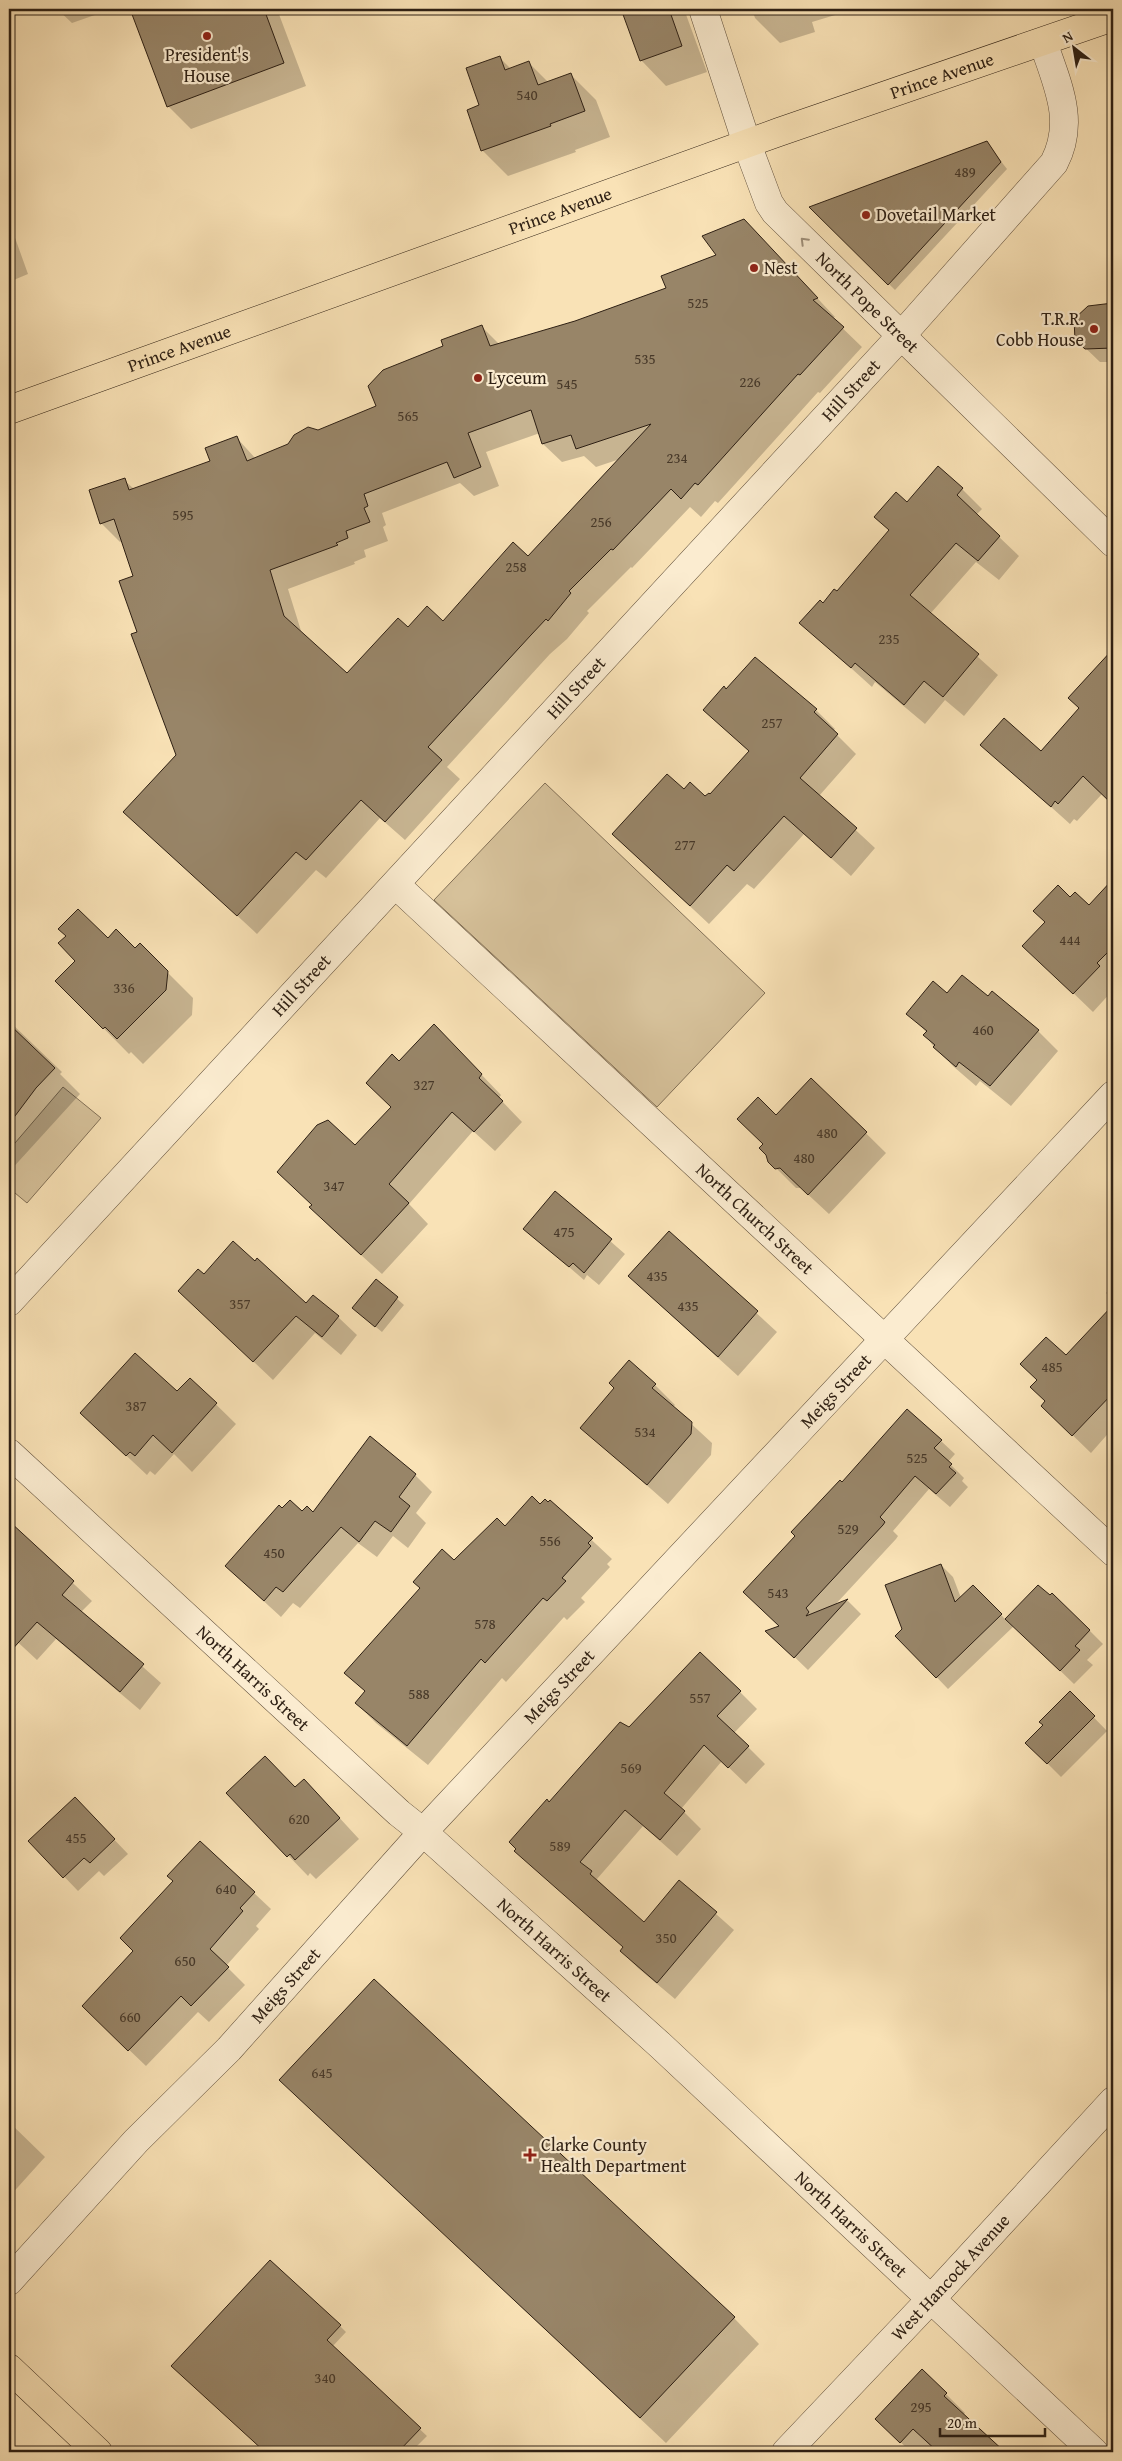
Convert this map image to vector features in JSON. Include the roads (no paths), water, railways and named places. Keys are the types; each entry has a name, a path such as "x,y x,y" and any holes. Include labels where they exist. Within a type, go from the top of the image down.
{"main road":[{"name":"Prince Avenue","path":"9,410 747,144 1113,17"},
{"path":"9,2368 98,2452"}],"street":[{"name":"North Pope Street","path":"703,9 747,144 769,203 775,212 900,337 1113,543"},
{"name":"Hill Street","path":"9,1302 900,337 1054,163 1062,147 1066,120 1062,99 1043,42"},
{"name":"North Church Street","path":"396,885 1113,1552"},
{"name":"Meigs Street","path":"9,2281 136,2141 229,2049 423,1832 886,1340 1113,1095"},
{"name":"North Harris Street","path":"9,1453 384,1800 423,1832 660,2045 1094,2452"},
{"name":"West Hancock Avenue","path":"786,2452 931,2299 1113,2101"}],"place":[{"name":"President's House","path":"207,36"},
{"name":"Dovetail Market","path":"866,215"},
{"name":"Nest","path":"754,268"},
{"name":"T.R.R. Cobb House","path":"1094,329"},
{"name":"Lyceum","path":"478,378"},
{"name":"Clarke County Health Department","path":"530,2155"}]}
